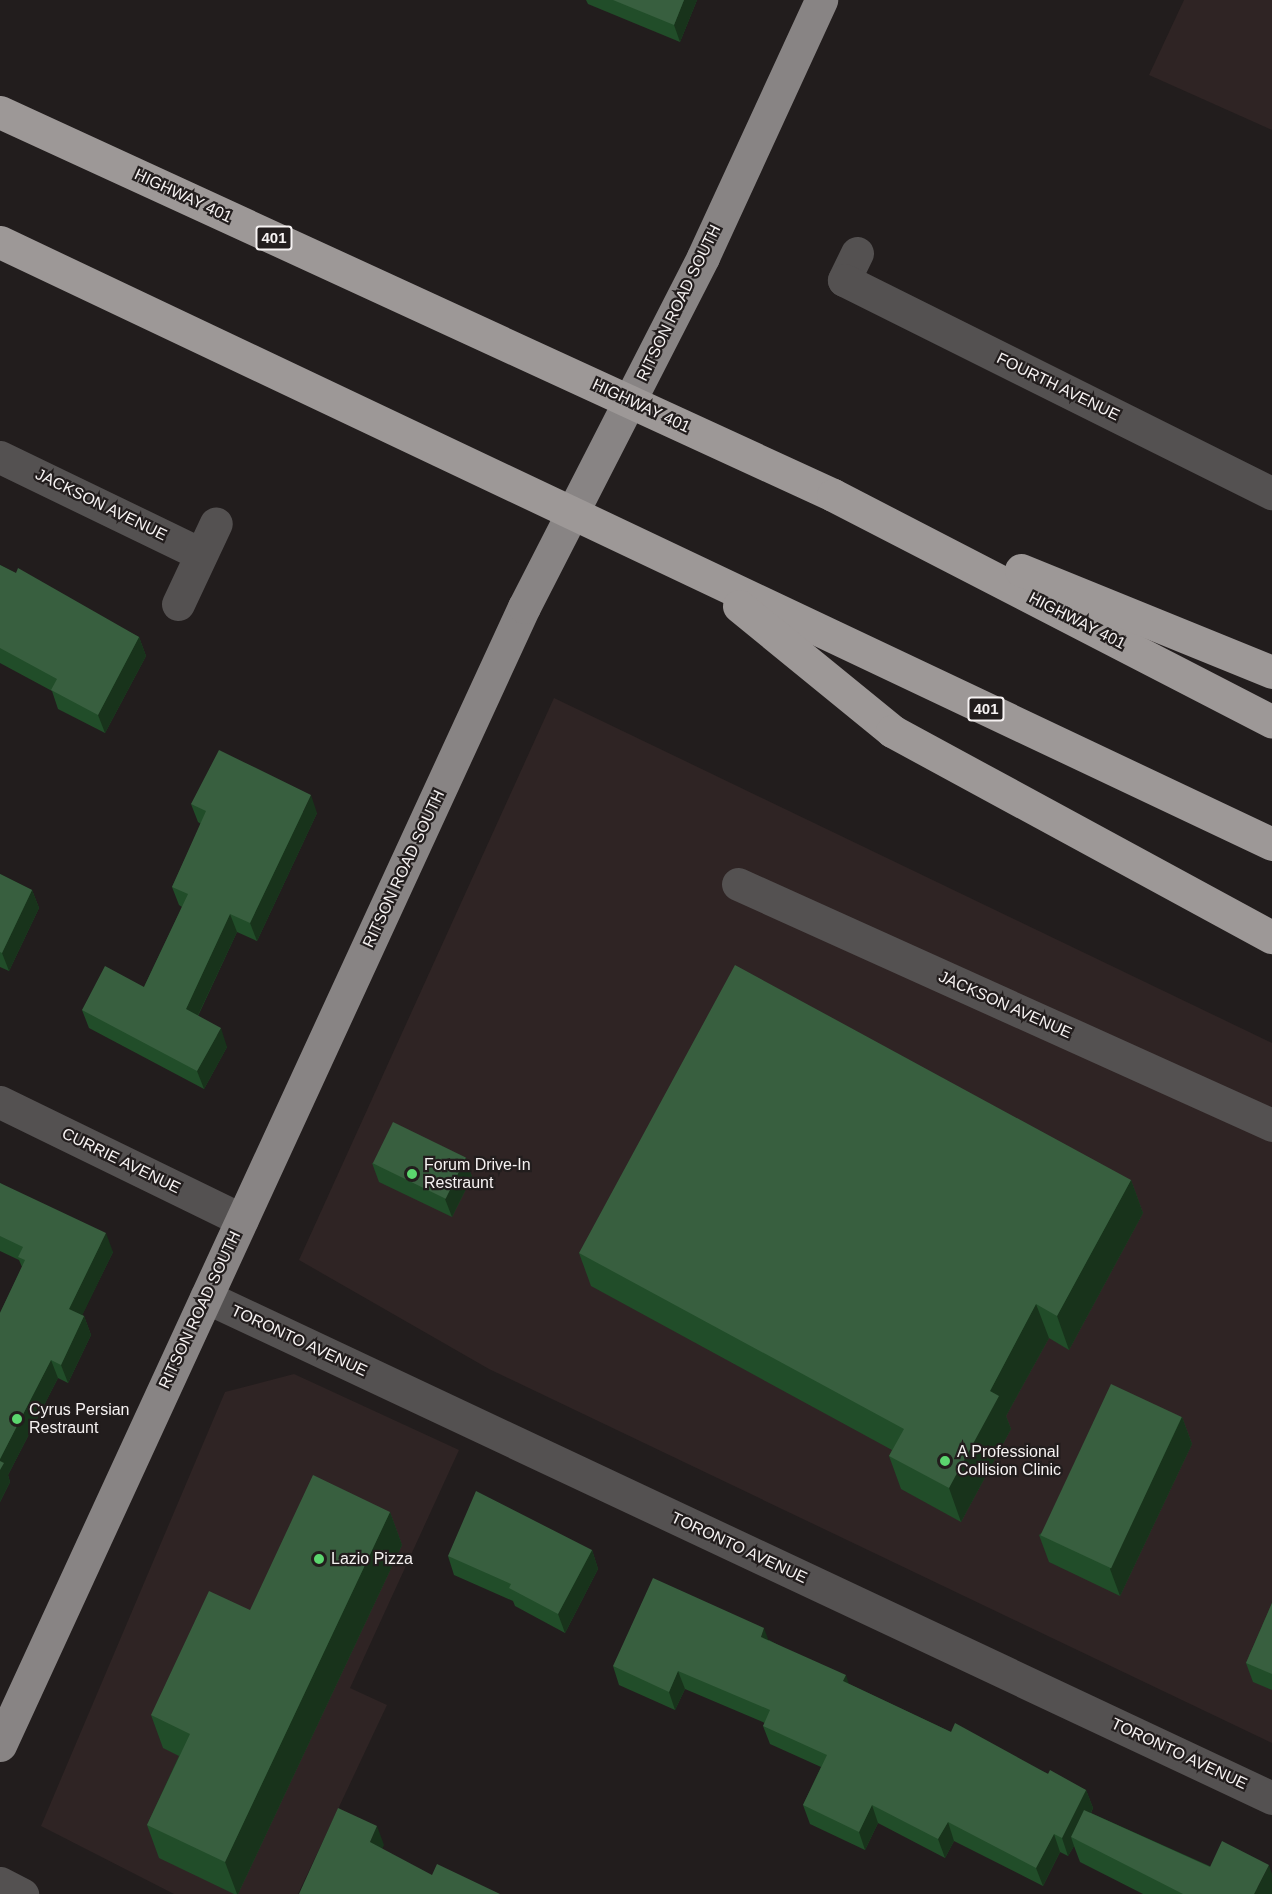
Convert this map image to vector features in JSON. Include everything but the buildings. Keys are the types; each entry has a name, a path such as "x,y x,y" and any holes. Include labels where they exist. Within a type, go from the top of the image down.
{"highway":[{"name":"HIGHWAY 401","path":"0,112 833,495 1272,722"},
{"name":"401","path":"0,242 1272,844"},
{"path":"833,495 1272,672"},
{"path":"701,574 892,731 1272,937"}],"main road":[{"name":"RITSON ROAD SOUTH","path":"2,1734 524,608 703,257 821,0"}],"street":[{"name":"FOURTH AVENUE","path":"850,267 1272,493"},
{"name":"JACKSON AVENUE","path":"0,457 201,554"},
{"path":"178,604 216,523"},
{"name":"JACKSON AVENUE","path":"738,884 1272,1125"},
{"name":"CURRIE AVENUE","path":"0,1102 242,1220"},
{"name":"TORONTO AVENUE","path":"206,1298 1272,1798"},
{"path":"0,1883 22,1894"}],"shaded area":[{"path":"1184,0 1272,0 1272,130 1149,75"},
{"path":"554,698 1272,1043 1272,1743 489,1369 299,1260"},
{"path":"294,1374 459,1450 350,1688 387,1705 298,1894 174,1894 41,1826 225,1392"}],"place":[{"name":"Forum Drive-In Restraunt","path":"412,1174"},
{"name":"Cyrus Persian Restraunt","path":"17,1419"},
{"name":"A Professional Collision Clinic","path":"945,1461"},
{"name":"Lazio Pizza","path":"319,1559"}]}
